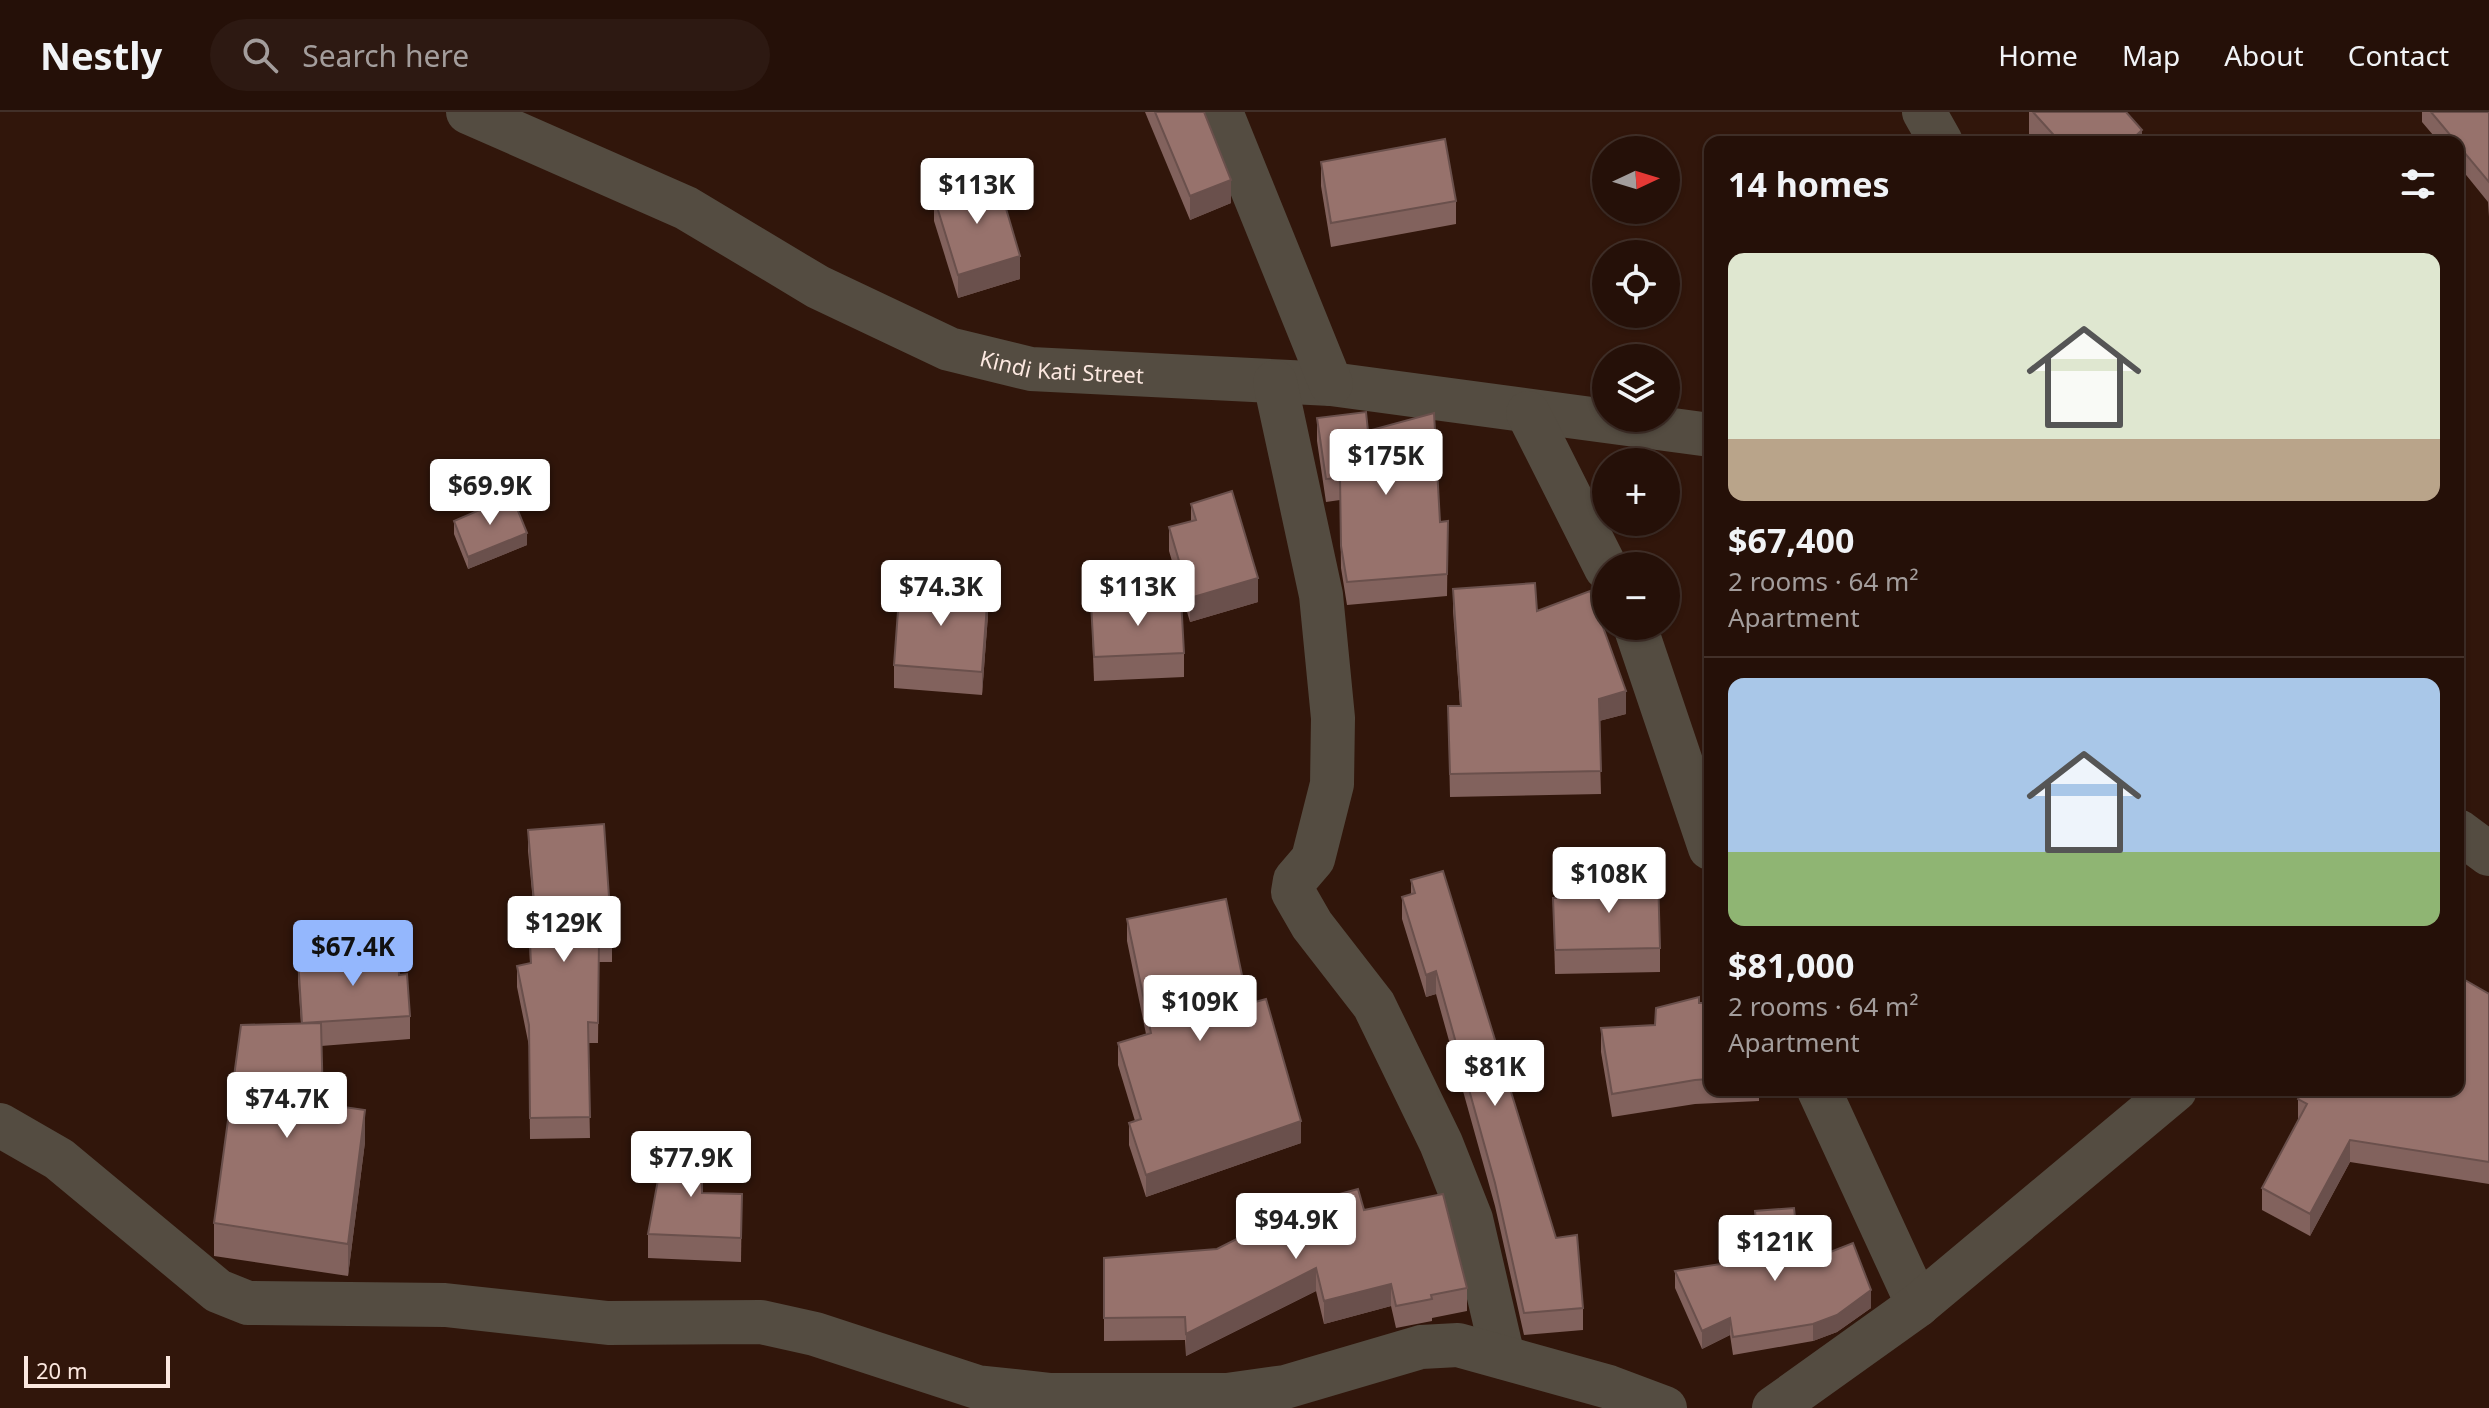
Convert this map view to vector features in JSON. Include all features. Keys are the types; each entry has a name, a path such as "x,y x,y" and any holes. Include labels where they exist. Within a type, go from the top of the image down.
{"street":[{"name":"Kindi Kati Street","path":"468,112 686,208 818,287 949,349 1031,369 1331,384 1528,413 1704,434"},
{"path":"1221,112 1331,384"},
{"path":"1924,112 1938,136"},
{"path":"1275,382 1321,595 1333,718 1332,784 1313,859 1295,880 1293,892 1312,925 1374,1005 1441,1143 1471,1219 1503,1357"},
{"path":"1528,413 1598,552"},
{"path":"1640,640 1704,830"},
{"path":"1822,1096 1918,1305"},
{"path":"1774,1408 1918,1305 2168,1096"},
{"path":"0,1125 59,1159 218,1291 248,1303 445,1305 608,1323 761,1322 815,1334 977,1387 1051,1395 1227,1395 1285,1387 1421,1347 1458,1345 1609,1387 1665,1408"}],"building":[{"path":"1155,112 1204,112 1231,180 1190,196"},
{"path":"2033,112 2126,112 2142,130 2136,136 2055,136"},
{"path":"2431,112 2489,113 2489,182 2464,152 2464,136 2451,136"},
{"path":"1445,139 1456,201 1331,223 1321,162"},
{"path":"997,178 1020,256 958,275 934,197"},
{"path":"1366,412 1368,431 1434,413 1440,522 1448,521 1447,574 1347,582 1341,546 1340,478 1326,479 1317,418"},
{"path":"1232,491 1258,578 1190,598 1169,527 1196,520 1191,504"},
{"path":"512,496 527,533 468,557 454,521"},
{"path":"1535,583 1537,611 1590,591 1592,640 1608,640 1626,691 1599,699 1601,771 1450,774 1448,706 1461,706 1453,589"},
{"path":"900,584 988,591 982,672 894,665"},
{"path":"1181,598 1184,653 1094,657 1091,603"},
{"path":"604,824 612,941 599,941 598,1023 588,1022 590,1117 530,1118 529,1025 517,966 531,963 528,902 534,902 528,830"},
{"path":"1443,871 1556,1238 1577,1235 1583,1308 1524,1313 1495,1183 1436,971 1426,975 1402,897 1415,893 1411,880"},
{"path":"1658,876 1660,948 1555,950 1553,898 1574,898 1573,879"},
{"path":"1226,899 1248,1004 1266,999 1301,1121 1146,1175 1129,1123 1141,1119 1118,1043 1151,1033 1127,919"},
{"path":"398,951 399,975 407,974 410,1016 302,1023 298,958"},
{"path":"2464,979 2489,994 2489,1162 2350,1140 2310,1214 2262,1188 2307,1104 2298,1099 2299,1096 2464,1096"},
{"path":"1699,997 1699,1003 1704,1003 1704,1079 1612,1094 1601,1028 1655,1025 1656,1008"},
{"path":"321,1023 323,1104 365,1110 348,1244 214,1223 241,1025"},
{"path":"665,1142 702,1143 702,1193 742,1194 741,1238 648,1234"},
{"path":"1358,1189 1364,1210 1443,1194 1467,1288 1396,1306 1391,1284 1324,1301 1316,1268 1186,1334 1185,1317 1104,1318 1104,1258 1217,1249 1310,1202"},
{"path":"1794,1208 1800,1264 1853,1243 1871,1290 1837,1315 1813,1324 1733,1337 1730,1318 1702,1331 1675,1271 1760,1258 1755,1211"}]}
